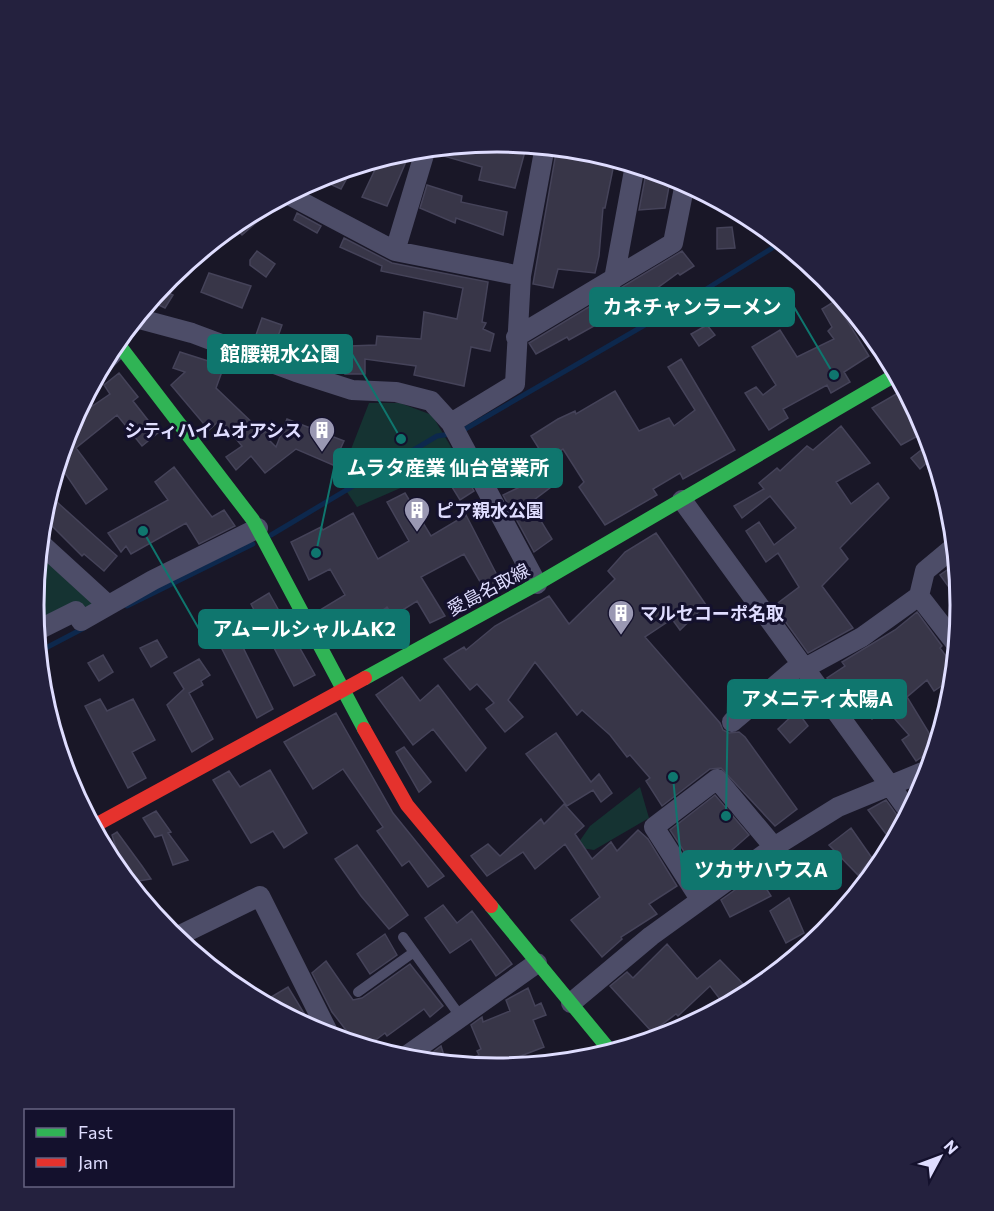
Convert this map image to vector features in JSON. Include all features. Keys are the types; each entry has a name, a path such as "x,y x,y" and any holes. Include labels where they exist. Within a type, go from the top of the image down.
{"main road":[{"path":"122,350 232,490 258,528 341,689 407,805 606,1046"},
{"name":"愛島名取線","path":"99,823 537,584 890,378"}],"street":[{"path":"450,423 516,384 516,337 521,276 543,155"},
{"path":"395,251 423,159"},
{"path":"614,279 634,173"},
{"path":"516,337 673,243 683,192"},
{"path":"301,197 395,251 521,276"},
{"path":"144,320 192,333 352,390 396,392 430,401 450,423 537,584"},
{"path":"682,500 904,805"},
{"path":"44,627 76,611 81,621 258,528"},
{"path":"47,549 108,605"},
{"path":"742,713 732,722 795,669 805,668 862,637 919,596 925,571 948,552"},
{"path":"919,596 950,636"},
{"path":"571,1003 700,899 774,847 838,807 891,788 917,775"},
{"path":"700,899 654,828 717,779 774,847"},
{"path":"184,933 260,896 324,1024"},
{"path":"413,1051 537,963"}],"lane":[{"path":"404,937 460,1016"},
{"path":"358,992 414,952"}],"green space":[{"path":"369,403 400,403 432,415 460,462 357,507 339,480"},
{"path":"46,560 98,606 44,636"},
{"path":"640,787 649,818 594,850 581,848 579,842 590,826"}],"building":[{"path":"525,153 515,188 479,180 482,167 442,156"},
{"path":"555,156 613,167 605,208 603,208 599,256 595,273 558,269 553,288 533,284"},
{"path":"406,162 387,206 362,197 376,168"},
{"path":"347,177 341,189 330,184"},
{"path":"645,177 669,186 665,208 639,210"},
{"path":"427,185 462,196 461,202 507,212 503,235 456,218 455,223 420,208"},
{"path":"297,213 321,226 317,233 294,220"},
{"path":"261,218 242,235 239,232"},
{"path":"732,227 735,248 717,249 717,228"},
{"path":"344,238 392,263 488,282 482,322 486,323 483,329 494,334 490,351 471,347 464,386 414,375 416,366 365,359 365,374 345,374 345,361 313,352 316,336 349,346 376,345 377,336 421,339 424,312 457,319 463,288 381,271 382,266 340,247"},
{"path":"257,251 275,264 266,277 250,265 250,260"},
{"path":"682,251 694,266 680,275 678,273 642,299 569,340 567,337 536,354 529,343"},
{"path":"209,273 251,286 242,308 201,292"},
{"path":"168,293 173,295 165,308 157,304"},
{"path":"834,302 869,356 844,372 850,382 831,393 827,385 783,409 788,418 769,430 745,393 756,387 763,395 776,385 752,347 780,330 797,357 834,339 828,331 832,327 822,309"},
{"path":"262,318 282,325 276,342 256,335"},
{"path":"707,325 715,335 699,346 691,334"},
{"path":"180,352 224,366 216,388 263,433 273,427 277,433 269,440 276,447 287,419 344,441 333,465 296,449 265,473 251,456 236,470 226,457 242,446 220,420 209,430 171,385 185,372 173,368"},
{"path":"681,359 735,450 683,479 680,473 653,489 657,495 605,525 579,487 584,482 563,449 546,460 531,436 558,419 575,411 576,414 615,391 639,431 669,418 674,426 695,410 668,367"},
{"path":"119,373 138,397 133,401 158,433 142,446 117,415 76,448 107,489 86,504 64,472 88,409 110,394 104,385"},
{"path":"898,393 917,436 901,445 872,408"},
{"path":"841,426 870,463 836,482 851,504 878,483 889,498 840,548 848,559 822,586 853,628 808,653 774,606 799,587 778,553 766,562 746,531 759,522 774,545 796,528 770,496 742,518 734,506 764,489 759,483 777,468 780,471 807,446 813,450"},
{"path":"922,449 927,463 920,469 911,458"},
{"path":"533,464 551,487 530,503 552,539 534,552 503,495 524,485 517,475"},
{"path":"460,466 474,491 460,500 444,474"},
{"path":"174,467 212,517 224,510 235,526 199,544 186,523 131,554 126,546 121,552 108,533 168,500 155,482"},
{"path":"405,493 431,536 466,515 501,583 486,592 464,554 421,577 445,616 430,623 417,601 393,616 387,607 362,625 356,615 330,629 320,610 345,595 330,569 309,580 291,542 321,527 323,530 353,513 378,559 409,541 387,502"},
{"path":"56,501 117,556 104,571 84,554 82,556 51,525"},
{"path":"656,533 706,605 680,630 672,619 645,637 720,723 723,730 729,733 739,732 745,737 797,809 775,826 721,768 710,769 662,806 646,781 650,778 630,755 627,757 610,735 582,710 577,715 535,662 508,700 523,717 505,732 486,709 494,703 477,684 470,690 444,659 464,647 466,650 495,626 549,596 569,624 615,579 608,571 625,552"},
{"path":"949,568 950,589 940,575"},
{"path":"269,593 315,675 294,686 251,604"},
{"path":"917,612 942,646 940,648 948,658 943,686 934,691 927,680 907,697 931,736 925,755 916,761 902,740 909,735 887,710 872,719 853,692 842,699 827,678 845,666 842,662 895,630"},
{"path":"237,635 273,709 257,718 219,643"},
{"path":"157,640 167,657 151,667 140,648"},
{"path":"103,655 113,672 99,681 88,663"},
{"path":"199,659 210,675 201,681 203,685 189,693 213,739 192,752 167,705 184,689 174,673"},
{"path":"402,677 420,701 438,685 486,748 466,771 433,729 413,745 376,695"},
{"path":"100,699 107,711 133,699 155,740 132,752 146,778 128,788 85,706"},
{"path":"797,711 808,726 790,743 778,729"},
{"path":"336,713 393,813 444,876 428,887 409,861 402,866 377,831 383,827 343,769 313,789 284,742"},
{"path":"556,733 591,782 599,774 612,793 601,802 593,790 567,806 526,754"},
{"path":"404,747 431,782 419,792 396,752"},
{"path":"270,770 307,833 284,848 273,831 251,843 213,780 229,771 240,787"},
{"path":"715,795 749,835 723,858 698,873 670,830"},
{"path":"886,800 898,817 891,830 886,834 868,810"},
{"path":"564,804 584,826 575,834 592,859 611,842 617,851 638,830 648,839 677,886 649,904 657,914 621,937 622,939 602,957 571,920 600,897 565,844 535,869 523,852 487,876 471,856 488,844 500,856 541,819 544,824"},
{"path":"156,811 171,832 168,833 188,860 173,865 162,835 155,837 143,818"},
{"path":"851,828 872,858 858,875 829,845"},
{"path":"117,832 151,879 137,881 118,854 112,835"},
{"path":"357,845 408,915 389,929 361,896 335,859"},
{"path":"757,874 771,896 730,917 721,900"},
{"path":"789,898 804,933 786,943 770,911"},
{"path":"443,905 457,923 472,911 512,964 496,976 471,939 450,953 425,918"},
{"path":"385,934 397,955 370,974 357,954"},
{"path":"667,944 697,979 720,960 745,986 721,1000 710,986 678,1016 676,1014 652,1032 610,986 627,972 633,978"},
{"path":"326,961 353,1000 362,998 410,964 443,1006 430,1017 424,1009 387,1036 385,1033 373,1042 349,1034 332,1012 312,973"},
{"path":"288,987 306,1016 296,1012 270,998"},
{"path":"528,988 535,1006 541,1003 546,1015 533,1020 544,1047 514,1058 471,1058 479,1055 477,1051 481,1049 471,1025 482,1017 483,1022 510,1011 506,1000"},
{"path":"441,1046 444,1056 438,1055 431,1054"}],"waterway":[{"path":"460,432 695,296 774,247"},
{"path":"271,535 437,436 451,434"},
{"path":"127,606 253,544"},
{"path":"45,648 84,628"}],"traffic: fast":[{"path":"123,350 253,520 364,729"},
{"path":"365,678 537,584 890,378"},
{"path":"491,906 606,1046"}],"traffic: jam":[{"path":"99,823 365,678"},
{"path":"364,729 407,805 491,906"}],"place":[{"name":"カネチャンラーメン","path":"834,375"},
{"name":"館腰親水公園","path":"401,439"},
{"name":"シティハイムオアシス","path":"322,453"},
{"name":"アムールシャルムK2","path":"143,531"},
{"name":"ピア親水公園","path":"417,533"},
{"name":"ムラタ産業 仙台営業所","path":"316,553"},
{"name":"マルセコーポ名取","path":"621,636"},
{"name":"ツカサハウスA","path":"673,777"},
{"name":"アメニティ太陽A","path":"726,816"}]}
